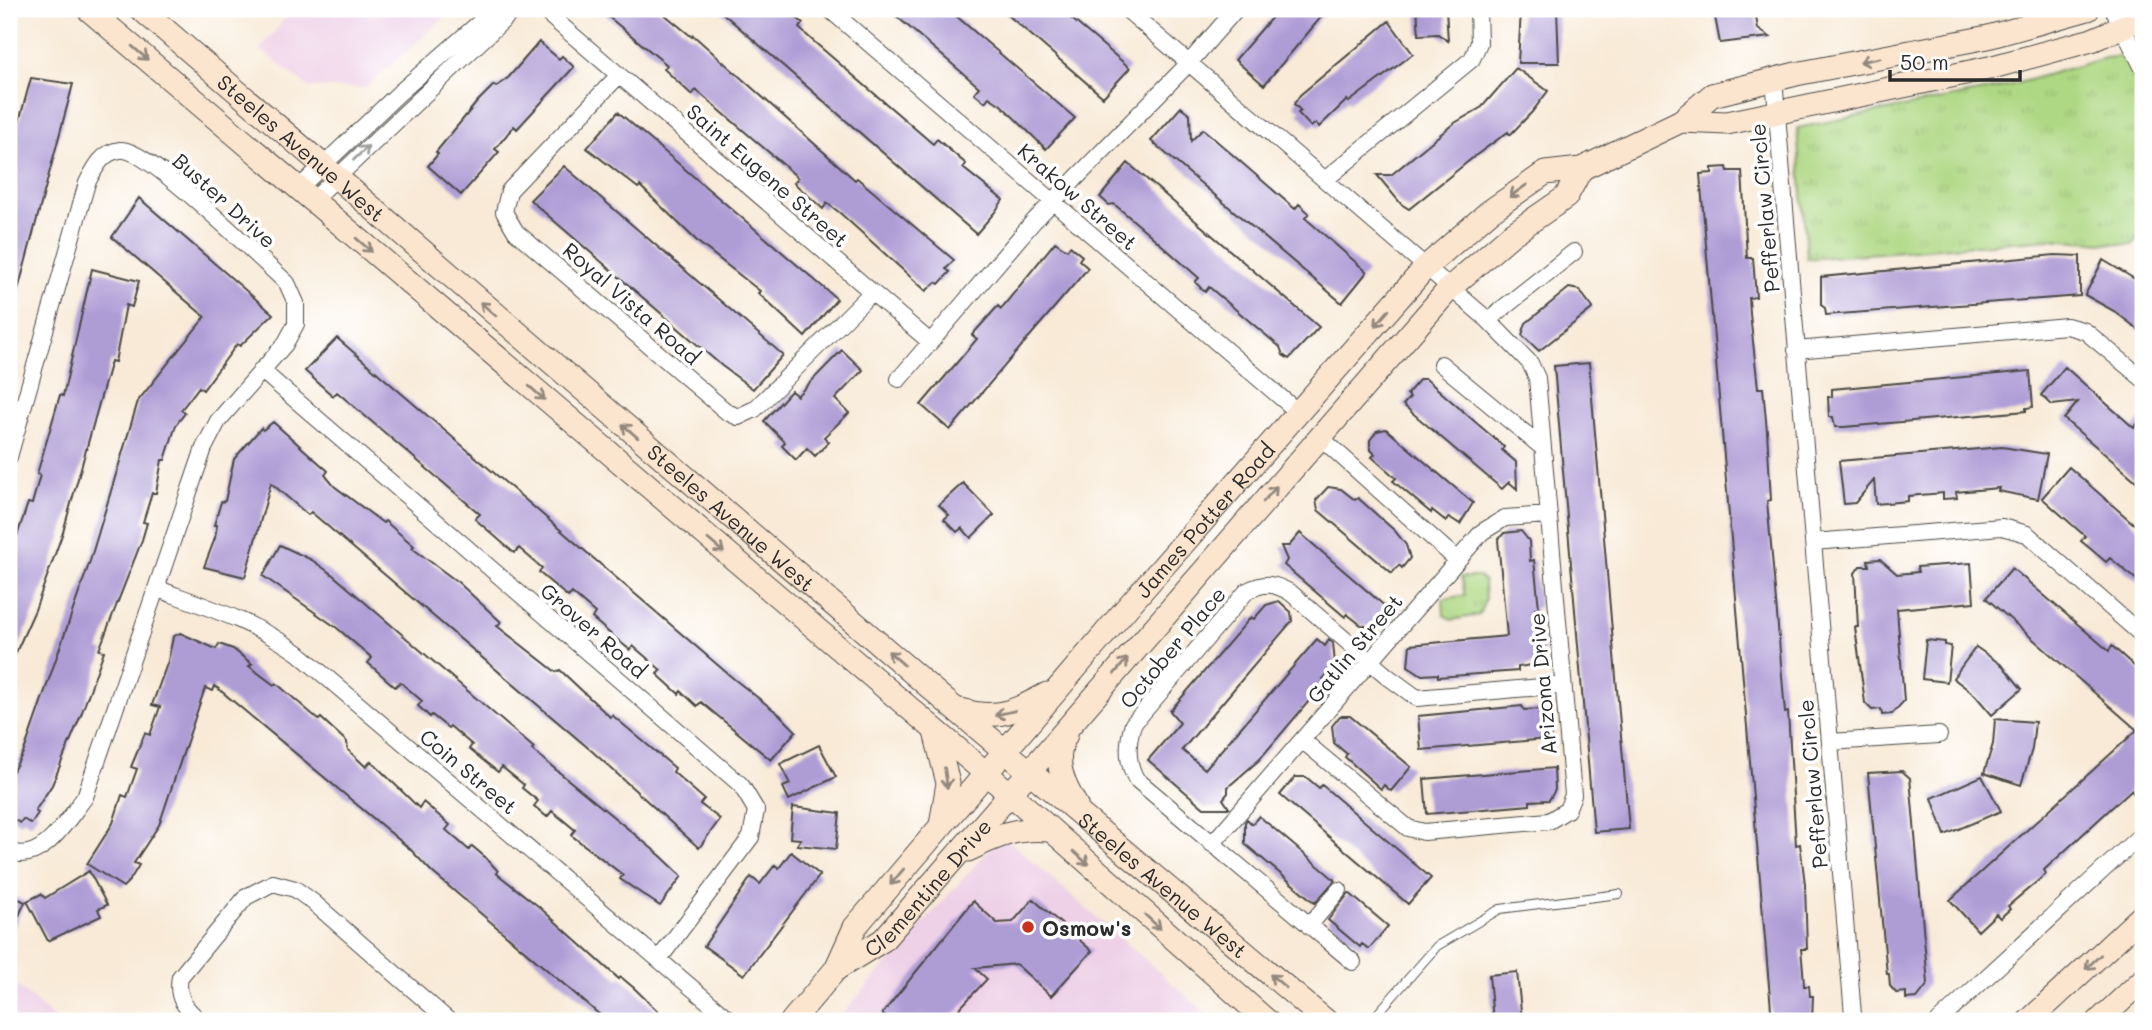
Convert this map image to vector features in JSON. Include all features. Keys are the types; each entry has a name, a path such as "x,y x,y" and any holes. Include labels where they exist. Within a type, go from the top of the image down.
{"main road":[{"name":"Steeles Avenue West","path":"88,9 1009,794 1267,1021"},
{"name":"Steeles Avenue West","path":"141,9 948,703 1326,1021"},
{"name":"James Potter Road","path":"986,775 1426,267 1489,212 1532,181 1545,173 1581,169 1681,121 1712,95 1774,79 1988,37 2088,9"},
{"name":"James Potter Road","path":"1681,121 1727,123 2020,61 2092,40 2126,18"},
{"name":"James Potter Road","path":"1009,794 1031,773 1450,288 1511,235 1566,197 1581,169"},
{"path":"948,703 979,715 995,716 1019,710 1059,688"},
{"path":"1077,718 1063,741 1060,770 1066,788 1092,824"},
{"path":"935,732 948,783 942,825"},
{"name":"Clementine Drive","path":"792,1021 836,969 855,927 986,775"},
{"name":"Clementine Drive","path":"836,969 883,940 1009,794"},
{"path":"959,854 1008,831 1049,830"},
{"path":"2029,1021 2143,915"},
{"path":"2099,1021 2143,980"}],"street":[{"path":"305,195 495,9"},
{"path":"329,172 515,9"},
{"name":"Saint Eugene Street","path":"542,9 929,341"},
{"name":"Krakow Street","path":"830,9 1299,413"},
{"path":"1126,9 1450,288"},
{"path":"900,379 929,341 1052,202 1189,63 1236,9"},
{"path":"1326,179 1472,59 1479,44 1478,9"},
{"path":"2126,18 2143,68"},
{"name":"Royal Vista Road","path":"620,75 509,191 505,212 516,232 727,412 738,417 755,409 872,292"},
{"name":"Pefferlaw Circle","path":"1774,79 1853,1015 1857,1021"},
{"name":"Buster Drive","path":"9,457 87,183 98,162 106,154 117,150 134,152 155,166 287,283 296,303 296,324 285,344 218,421 204,448 85,797 59,831 34,852 16,855 9,851"},
{"path":"1488,320 1574,252"},
{"name":"Arizona Drive","path":"1302,740 1408,828 1424,832 1549,821 1567,810 1573,795 1537,378 1530,362 1488,320 1450,288"},
{"path":"1796,350 2067,326 2085,331 2143,379"},
{"path":"1441,364 1543,448"},
{"name":"Grover Road","path":"261,370 741,785 751,798 756,810 751,837 659,960"},
{"path":"1320,437 1456,559"},
{"name":"Gatlin Street","path":"1212,844 1456,559 1492,523 1505,518 1548,515"},
{"path":"1813,542 2002,527 2015,530 2027,534 2143,636"},
{"name":"October Place","path":"1353,962 1136,779 1131,770 1128,741 1133,724 1248,591 1262,584 1276,584 1369,662 1417,698 1563,685"},
{"name":"Coin Street","path":"158,589 236,617 273,635 298,653 731,1021"},
{"path":"1830,742 1939,735"},
{"path":"1940,1021 2143,833"},
{"path":"200,1021 185,1007 178,991 180,977 246,897 273,883 295,889 313,902 449,1021"},
{"path":"1310,926 1339,890"}],"lane":[{"path":"1371,1021 1437,946 1500,909 1619,894"}],"shaded area":[{"path":"293,9 454,9 365,88 310,88 260,49"},
{"path":"1002,835 1215,1021 836,1021"},
{"path":"9,979 58,1021 9,1021"}],"green space":[{"path":"2124,56 2143,92 2143,231 2132,245 2049,239 1807,259 1797,128 2008,86 2105,58"},
{"path":"1461,577 1479,577 1484,581 1485,600 1479,615 1452,620 1444,615 1443,599 1465,595"}],"building":[{"path":"599,9 658,9 692,37 693,35 855,180 857,178 954,260 946,269 950,272 939,284 936,282 926,291 840,213 827,203 823,209 794,183 798,178 786,167 696,90 692,95 664,69 667,65"},
{"path":"718,9 785,9 803,23 799,28 812,40 933,144 937,139 966,164 963,168 1003,200 995,212 976,234"},
{"path":"888,9 948,9 1075,118 1046,149 1001,105 989,97 985,102 974,93 979,87"},
{"path":"1001,9 1060,9 1130,68 1103,97"},
{"path":"1279,9 1328,9 1264,85 1235,60"},
{"path":"1417,9 1446,9 1448,41 1438,34 1419,35"},
{"path":"1521,10 1557,10 1559,63 1518,63"},
{"path":"1755,10 1758,29 1770,37 1720,43 1715,17"},
{"path":"1389,21 1413,54 1349,102 1347,100 1319,127 1316,123 1311,127 1298,113 1301,111 1294,104 1300,95"},
{"path":"539,42 559,59 562,56 574,67 517,129 514,126 495,149 499,152 461,195 428,166 438,154 436,152 477,102 494,85 496,87 509,77"},
{"path":"1516,68 1548,91 1532,112 1510,135 1508,132 1475,156 1409,209 1401,204 1377,175 1391,175 1453,124 1482,107"},
{"path":"31,78 73,84 14,305 9,304 9,158"},
{"path":"1181,107 1190,114 1191,141 1203,129 1295,209 1299,204 1309,213 1305,218 1367,272 1342,303 1151,141"},
{"path":"618,112 837,299 805,337 758,293 760,291 699,243 640,186 638,188 587,148"},
{"path":"1128,163 1319,327 1289,359 1283,355 1280,347 1209,287 1205,292 1195,282 1199,278 1147,232 1114,204 1109,205 1100,197"},
{"path":"564,166 783,355 753,389 722,366 530,200"},
{"path":"1727,167 1728,171 1742,171 1747,258 1753,258 1756,297 1749,298 1750,314 1758,388 1763,388 1767,431 1771,500 1767,501 1785,713 1788,712 1796,845 1800,844 1805,884 1807,949 1801,949 1804,986 1809,986 1810,996 1813,996 1812,1021 1772,1021 1700,174 1712,173 1712,168"},
{"path":"139,198 273,314 240,346 237,344 203,390 199,387 181,410 185,413 176,425 165,460 162,460 156,493 152,493 143,522 147,523 142,540 99,650 104,651 81,715 52,785 35,811 38,813 31,824 23,819 20,823 9,816 9,778 24,751 90,561 138,401 205,317 112,237"},
{"path":"1055,242 1067,250 1070,246 1082,256 1079,260 1088,268 950,430 921,405 977,339 972,335 998,306 1001,309"},
{"path":"2055,255 2080,256 2080,296 1826,315 1825,308 1821,305 1821,277"},
{"path":"2103,260 2143,284 2143,333 2114,311 2085,295"},
{"path":"92,269 139,281 132,307 126,305 115,362 111,361 63,532 35,610 9,668 9,560 28,503 32,504 40,475 37,474 60,395 63,396"},
{"path":"1569,288 1579,290 1593,308 1539,351 1522,335 1526,323"},
{"path":"337,338 734,679 780,715 796,731 771,760 701,702 697,706 681,691 679,694 657,674 661,670 633,646 630,650 592,618 595,613 572,593 568,597 542,575 539,572 542,568 519,548 514,553 475,519 480,514 337,392 333,396 305,371"},
{"path":"842,350 863,370 835,399 849,413 824,437 829,442 815,456 807,448 796,460 782,446 785,442 764,421 791,391 797,396"},
{"path":"1589,363 1629,829 1594,832 1554,366"},
{"path":"2065,367 2134,428 2143,417 2143,487 2064,419 2078,402 2052,405 2041,395"},
{"path":"2030,371 2033,407 2026,408 2026,411 1844,427 1835,427 1833,417 1829,417 1828,397 1832,397 1832,389"},
{"path":"1420,379 1426,379 1504,447 1502,450 1516,462 1517,489 1509,482 1502,489 1403,405 1410,397 1407,394"},
{"path":"273,422 328,471 325,475 334,486 383,523 385,521 414,546 412,548 459,583 501,622 497,626 556,672 560,670 610,717 612,715 675,768 673,772 704,799 700,804 720,819 699,848 593,752 311,512 308,515 271,483 245,577 204,567 215,538 217,525 214,525 221,502 225,501 234,459 261,428 263,430"},
{"path":"1386,429 1473,503 1460,524 1449,517 1446,521 1432,510 1431,513 1393,481 1396,478 1372,457 1375,454 1370,449 1370,440 1377,431"},
{"path":"2002,447 2047,454 2038,499 1998,491 1999,488 1956,492 1957,498 1943,499 1943,493 1908,496 1908,501 1876,504 1874,480 1855,503 1844,504 1839,461"},
{"path":"2069,467 2143,532 2143,585 2110,558 2106,562 2081,541 2085,536 2042,498"},
{"path":"963,483 994,515 971,538 962,528 957,532 944,519 949,515 939,505"},
{"path":"1328,487 1341,489 1355,500 1358,498 1395,531 1406,545 1410,558 1402,568 1399,565 1392,573 1318,510 1316,500"},
{"path":"1521,531 1529,541 1530,561 1534,560 1539,608 1535,608 1536,632 1542,636 1544,657 1538,664 1518,667 1518,671 1438,677 1438,674 1422,675 1408,666 1410,645 1507,636 1498,540 1504,533"},
{"path":"1300,533 1387,608 1374,628 1361,625 1347,614 1345,617 1284,565 1287,560 1281,546 1289,546"},
{"path":"280,545 312,560 333,575 534,748 532,750 661,856 682,876 660,906 620,879 623,875 571,835 575,830 552,811 547,817 534,806 538,801 522,788 524,785 502,767 498,772 469,749 472,745 450,726 448,728 432,715 430,717 418,706 422,701 400,682 395,687 368,663 372,658 337,628 263,576"},
{"path":"1880,559 1897,574 1918,572 1917,567 1971,563 1974,602 1897,609 1904,701 1892,714 1882,715 1881,709 1872,710 1865,703 1855,627 1858,627 1855,573 1860,566 1869,566 1868,560"},
{"path":"2012,568 2109,651 2112,646 2143,674 2143,788 2135,795 2131,790 2044,870 2046,874 2008,906 2010,909 2000,918 1996,914 1978,931 1950,900 2137,730 1986,598"},
{"path":"1279,601 1291,612 1292,621 1182,750 1205,769 1317,639 1325,646 1329,640 1333,643 1335,664 1323,679 1326,681 1259,760 1228,787 1228,793 1223,799 1229,808 1204,808 1148,760 1180,723 1170,711 1251,617 1254,619 1266,605"},
{"path":"180,633 216,649 219,644 233,649 252,664 249,666 274,685 276,683 319,720 321,718 347,742 348,750 366,767 371,761 419,808 423,802 429,807 450,825 446,830 469,850 472,846 485,857 498,871 496,873 538,906 619,979 621,977 634,988 668,1021 607,1021 432,872 410,849 215,686 213,691 205,688 159,825 134,863 139,865 130,880 123,887 87,864 113,823 122,795 127,797 137,769 131,767 145,733 150,735 160,707 152,705 168,661 173,637"},
{"path":"1926,640 1945,642 1945,645 1951,646 1947,682 1922,679"},
{"path":"1976,647 2003,666 2022,689 1992,715 1975,695 1953,678"},
{"path":"1522,706 1524,710 1541,709 1553,715 1554,731 1548,739 1421,750 1418,716"},
{"path":"1340,716 1350,716 1411,767 1391,791 1384,785 1381,789 1345,757 1347,754 1334,743 1332,726"},
{"path":"1995,719 2035,722 2032,749 2021,785 1984,773 1993,744"},
{"path":"819,745 836,777 789,800 783,787 790,784 780,764"},
{"path":"1554,768 1555,790 1549,800 1530,801 1530,805 1427,814 1424,779"},
{"path":"1902,771 1910,778 1928,984 1917,998 1906,999 1906,992 1896,993 1890,986 1887,974 1868,773"},
{"path":"1982,776 2001,811 1945,835 1932,798"},
{"path":"1295,777 1306,777 1319,788 1322,785 1431,878 1408,904 1280,795"},
{"path":"793,807 840,813 836,849 797,845 801,839 790,838"},
{"path":"1259,816 1335,880 1315,903 1245,844 1245,822 1247,819 1252,824"},
{"path":"791,852 820,875 744,975 704,946 751,877 760,884 775,865 779,868"},
{"path":"89,871 107,905 98,909 101,916 48,941 27,901 41,894 45,898"},
{"path":"1349,893 1388,926 1369,949 1362,944 1360,947 1328,920"},
{"path":"9,894 25,902 9,938"},
{"path":"1033,899 1092,951 1051,996 1016,964 975,968 987,979 948,1021 891,1021 882,1014 973,901 997,923 1013,922"},
{"path":"1517,972 1522,1021 1493,1021 1489,975"}],"place":[{"name":"Osmow's","path":"1028,927"}]}
